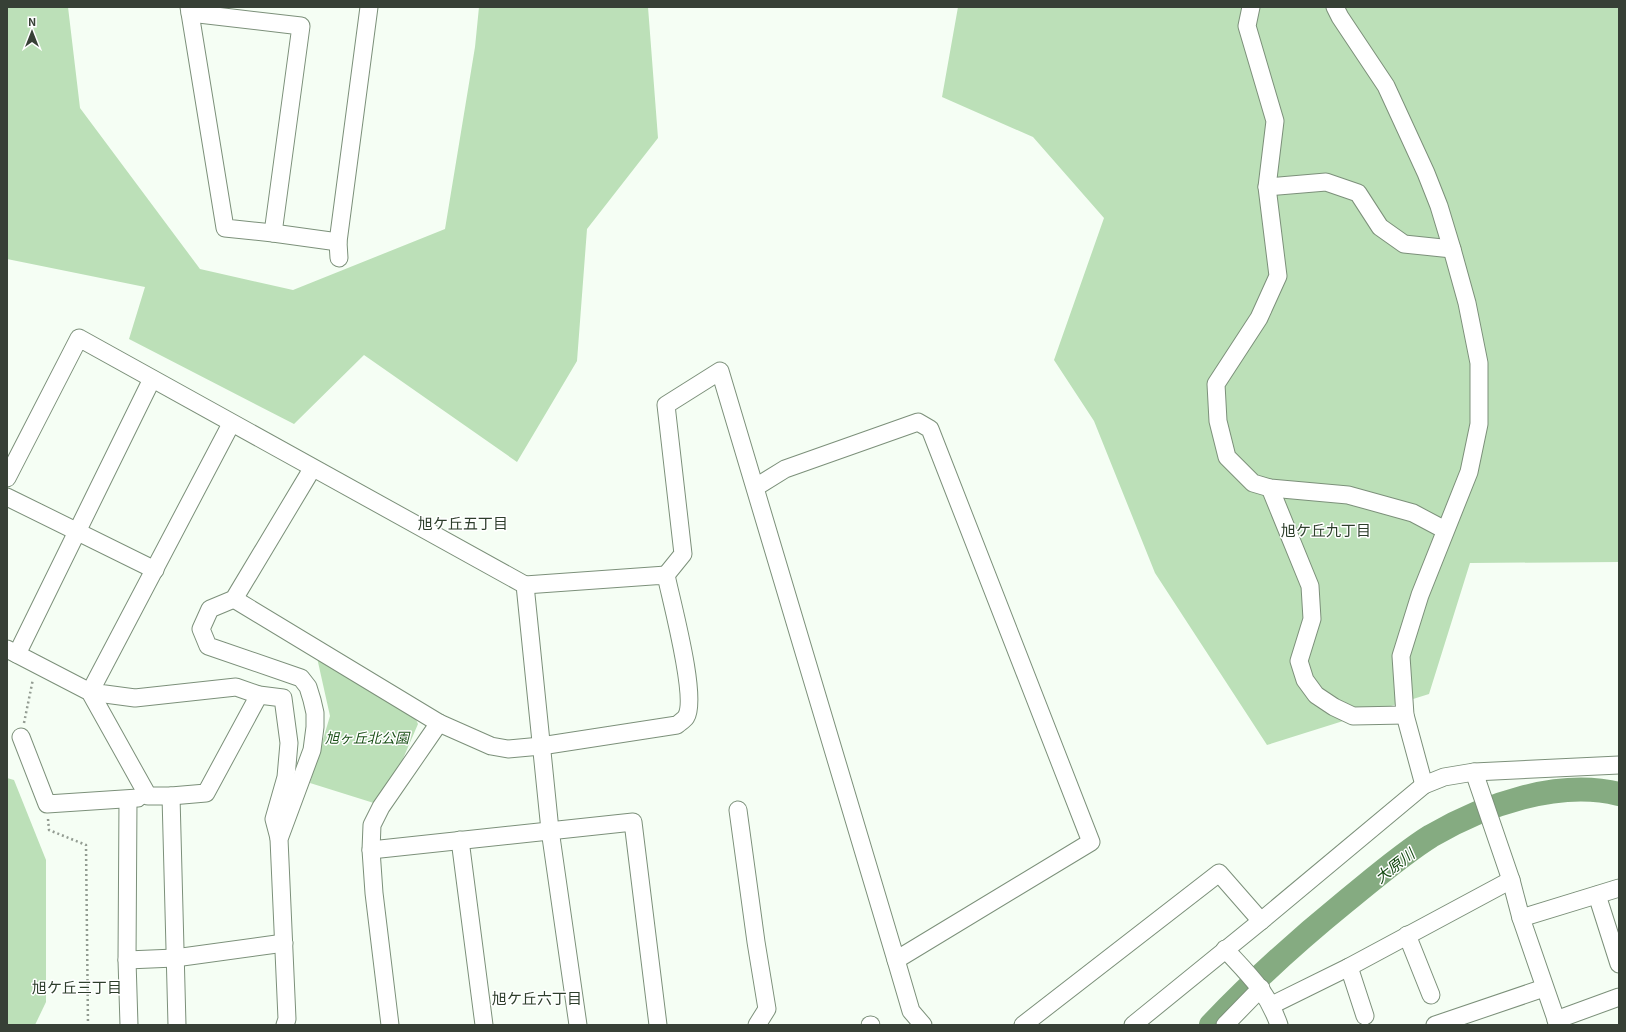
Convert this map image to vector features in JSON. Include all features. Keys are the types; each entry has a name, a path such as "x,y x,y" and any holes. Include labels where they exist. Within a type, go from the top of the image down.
{"street":[{"path":"273,232 301,26 190,10 225,228 273,232 339,250 369,7"},
{"path":"1251,7 1247,26 1275,121 1267,187 1278,276 1259,318 1216,384 1218,421 1227,458 1253,483 1270,488 1348,495 1413,513 1445,530"},
{"path":"1335,7 1340,17 1386,86 1426,173 1439,206 1452,249 1467,303 1479,363 1479,424 1469,472 1420,595 1401,656 1405,715 1424,785"},
{"path":"1267,187 1326,182 1358,193 1380,227 1404,244 1452,249"},
{"path":"7,478 78,338 231,424 250,431 312,468 524,585 666,575 683,554 666,405 720,371 756,487 830,741 911,1010 923,1025"},
{"path":"152,379 77,532 12,652 90,692 135,698 236,687 260,696 283,698 289,743 286,777 274,819 279,839 287,1019 286,1025"},
{"path":"756,487 785,469 918,422 930,429 1091,842 896,960"},
{"path":"90,692 231,424"},
{"path":"279,839 312,750 315,713 308,687 301,678 208,646 201,629 210,608 234,599 312,468"},
{"path":"1270,488 1310,586 1312,619 1298,661 1305,680 1316,695 1334,707 1353,716 1405,715"},
{"path":"7,498 155,570"},
{"path":"234,599 439,723 491,746 508,749 541,746 677,725 686,717 690,698 666,575"},
{"path":"524,585 550,830 578,1025"},
{"path":"90,692 148,796"},
{"path":"21,737 47,804 128,800 148,796 206,793 260,696"},
{"path":"390,1025 374,892 371,850 372,825 381,807 439,723"},
{"path":"1133,1025 1261,921 1424,785 1444,777 1474,772 1619,765"},
{"path":"1474,772 1512,880 1521,918 1557,1022 1619,997"},
{"path":"171,796 177,1025"},
{"path":"128,800 127,960 129,1025"},
{"path":"738,810 756,942 768,1009 757,1025"},
{"path":"371,850 633,822 658,1025"},
{"path":"460,840 484,1025"},
{"path":"1024,1025 1219,873 1261,921"},
{"path":"1272,1005 1349,967 1512,880"},
{"path":"1521,918 1619,888"},
{"path":"1596,895 1619,964"},
{"path":"1407,935 1431,995"},
{"path":"127,960 175,958 284,943"},
{"path":"1225,949 1261,988 1272,1005 1279,1025"},
{"path":"1349,967 1365,1016"},
{"path":"1226,1025 1261,988"},
{"path":"1435,1025 1544,988"}],"path":[{"path":"21,737 36,665"},
{"path":"47,804 49,830 86,845 88,1025"}],"green space":[{"path":"7,7 68,7 80,108 200,269 293,290 445,229 475,47 479,7 648,7 658,138 587,229 577,361 517,462 364,355 294,424 129,339 145,287 7,259"},
{"path":"958,7 1619,7 1619,562 1470,563 1429,694 1267,745 1155,573 1094,421 1054,360 1104,218 1033,137 942,97"},
{"name":"旭ヶ丘北公園","path":"316,653 414,715 418,724 402,761 377,804 310,783 330,716"},
{"path":"7,778 14,780 46,860 46,1002 35,1025 7,1025"}],"waterway":[{"name":"大原川","path":"1211,1025 1259,977 1310,931 1387,868 1431,836 1474,814 1522,798 1571,790 1596,790 1619,794"}],"district":[{"name":"旭ケ丘五丁目","path":"463,522"},
{"name":"旭ケ丘九丁目","path":"1326,529"},
{"name":"旭ケ丘三丁目","path":"77,986"},
{"name":"旭ケ丘六丁目","path":"537,997"}]}
